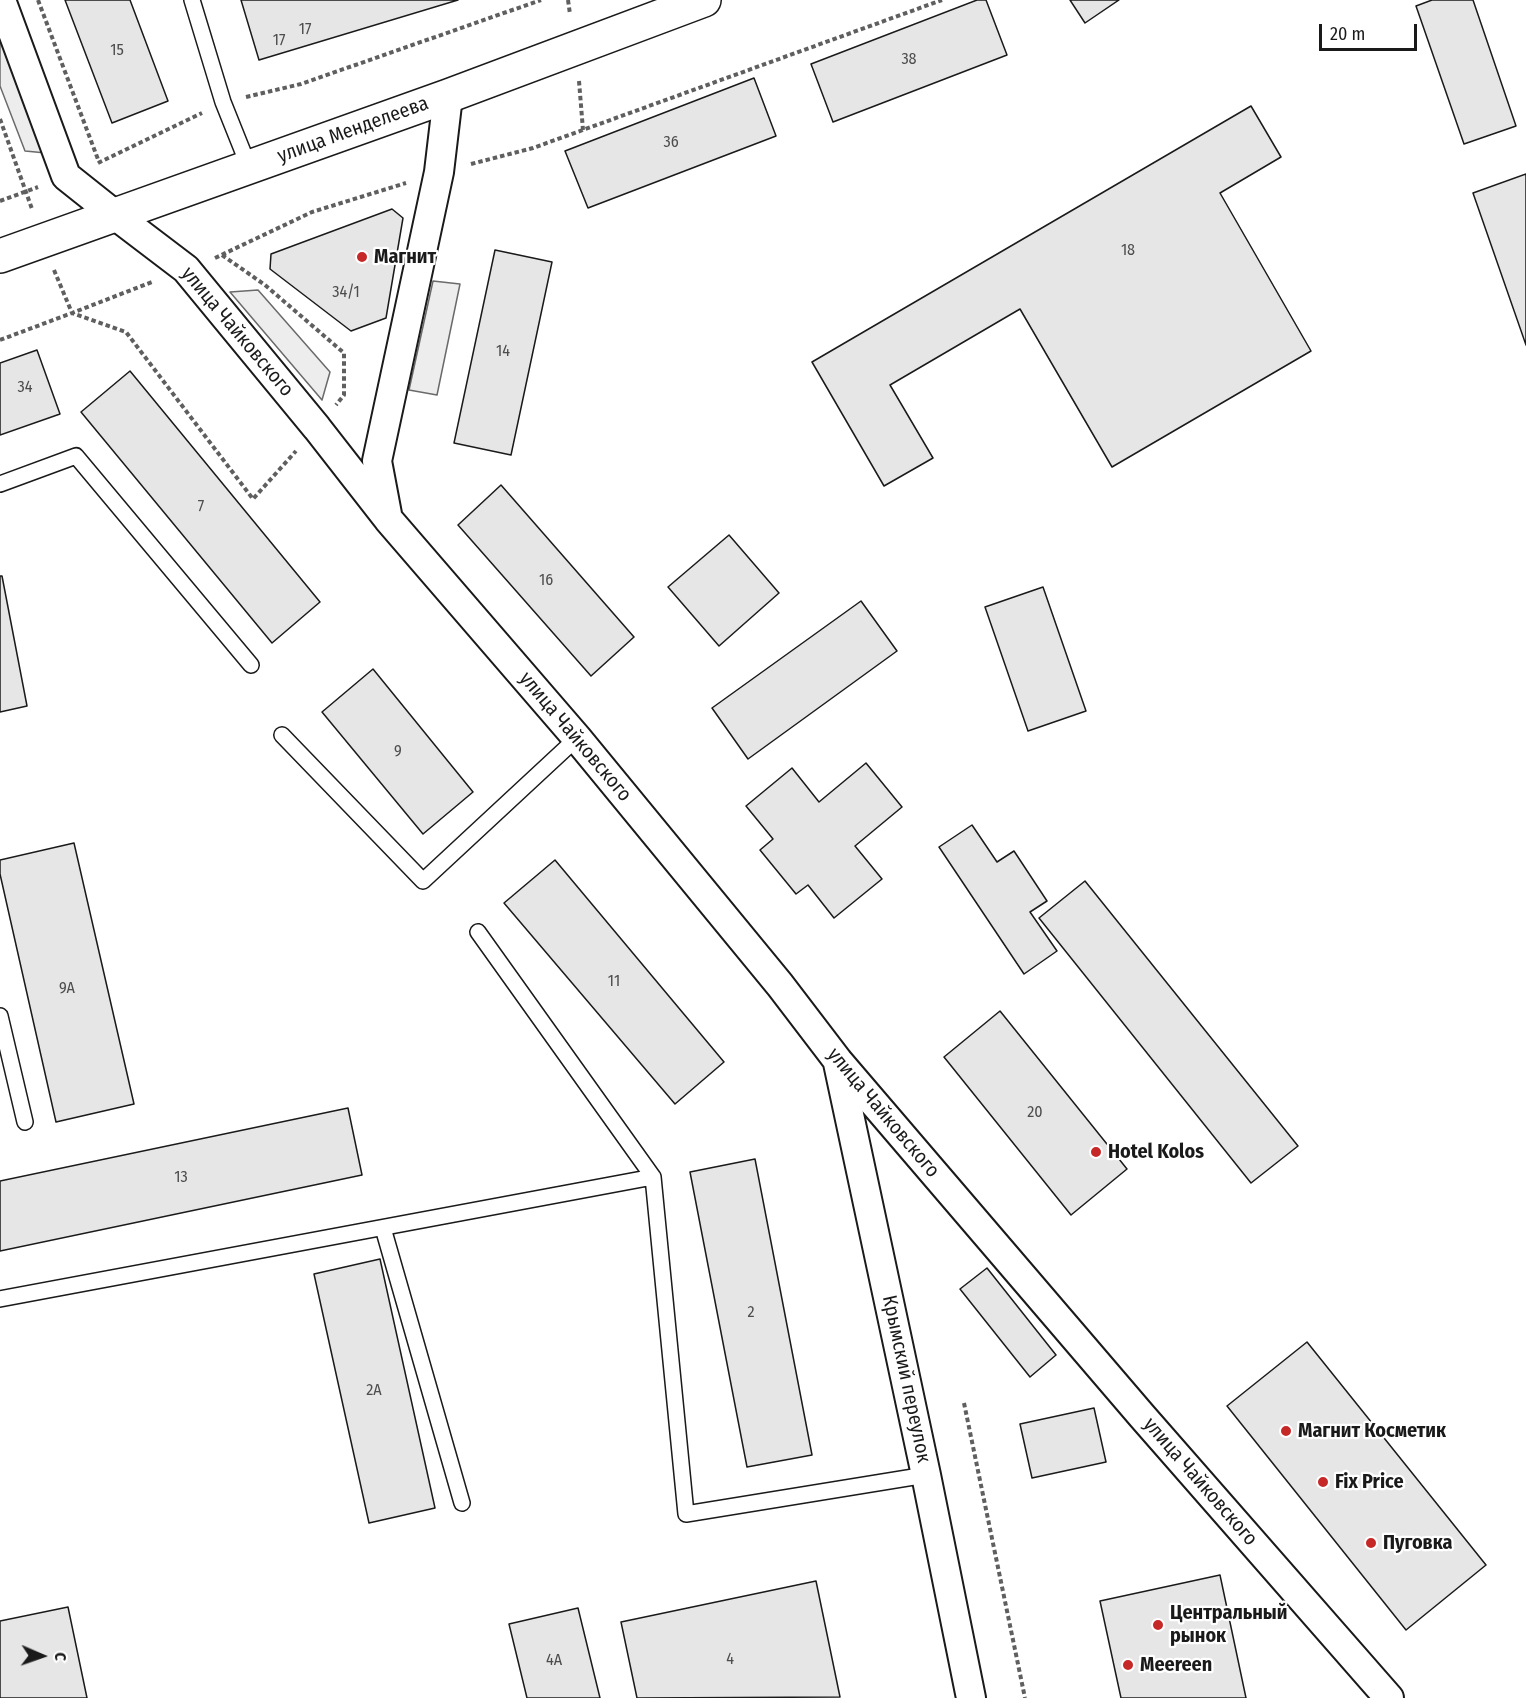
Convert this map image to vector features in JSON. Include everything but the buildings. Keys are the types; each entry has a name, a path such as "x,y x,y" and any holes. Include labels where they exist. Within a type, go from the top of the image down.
{"main road":[{"name":"улица Менделеева","path":"0,256 448,96 704,0"}],"street":[{"path":"1,0 66,176"},
{"path":"388,519 377,461 439,172 448,96"},
{"name":"улица Чайковского","path":"66,176 186,269 317,428 388,519 577,738 780,985 838,1060 1150,1425 1389,1698"},
{"name":"Крымский переулок","path":"838,1060 971,1698"}],"lane":[{"path":"192,0 224,102 249,167"},
{"path":"0,484 76,456 251,665"},
{"path":"282,735 423,881 577,738"},
{"path":"478,932 653,1178 686,1515 926,1475"},
{"path":"0,1016 25,1122"},
{"path":"0,1299 653,1178"},
{"path":"383,1228 462,1503"}],"path":[{"path":"38,0 99,162"},
{"path":"0,201 99,162 224,102 301,84 541,0"},
{"path":"583,130 942,0"},
{"path":"0,119 26,191"},
{"path":"0,340 72,314 126,332 253,499"},
{"path":"964,1403 1025,1698"}],"shaded area":[{"path":"0,34 46,153 25,151 0,86"},
{"path":"433,281 460,284 437,395 409,390"},
{"path":"258,290 330,372 322,400 230,292"}],"place":[{"name":"Магнит","path":"362,257"},
{"name":"Hotel Kolos","path":"1096,1152"},
{"name":"Магнит Косметик","path":"1286,1431"},
{"name":"Fix Price","path":"1323,1482"},
{"name":"Пуговка","path":"1371,1543"},
{"name":"Центральный рынок","path":"1158,1625"},
{"name":"Meereen","path":"1128,1665"}]}
